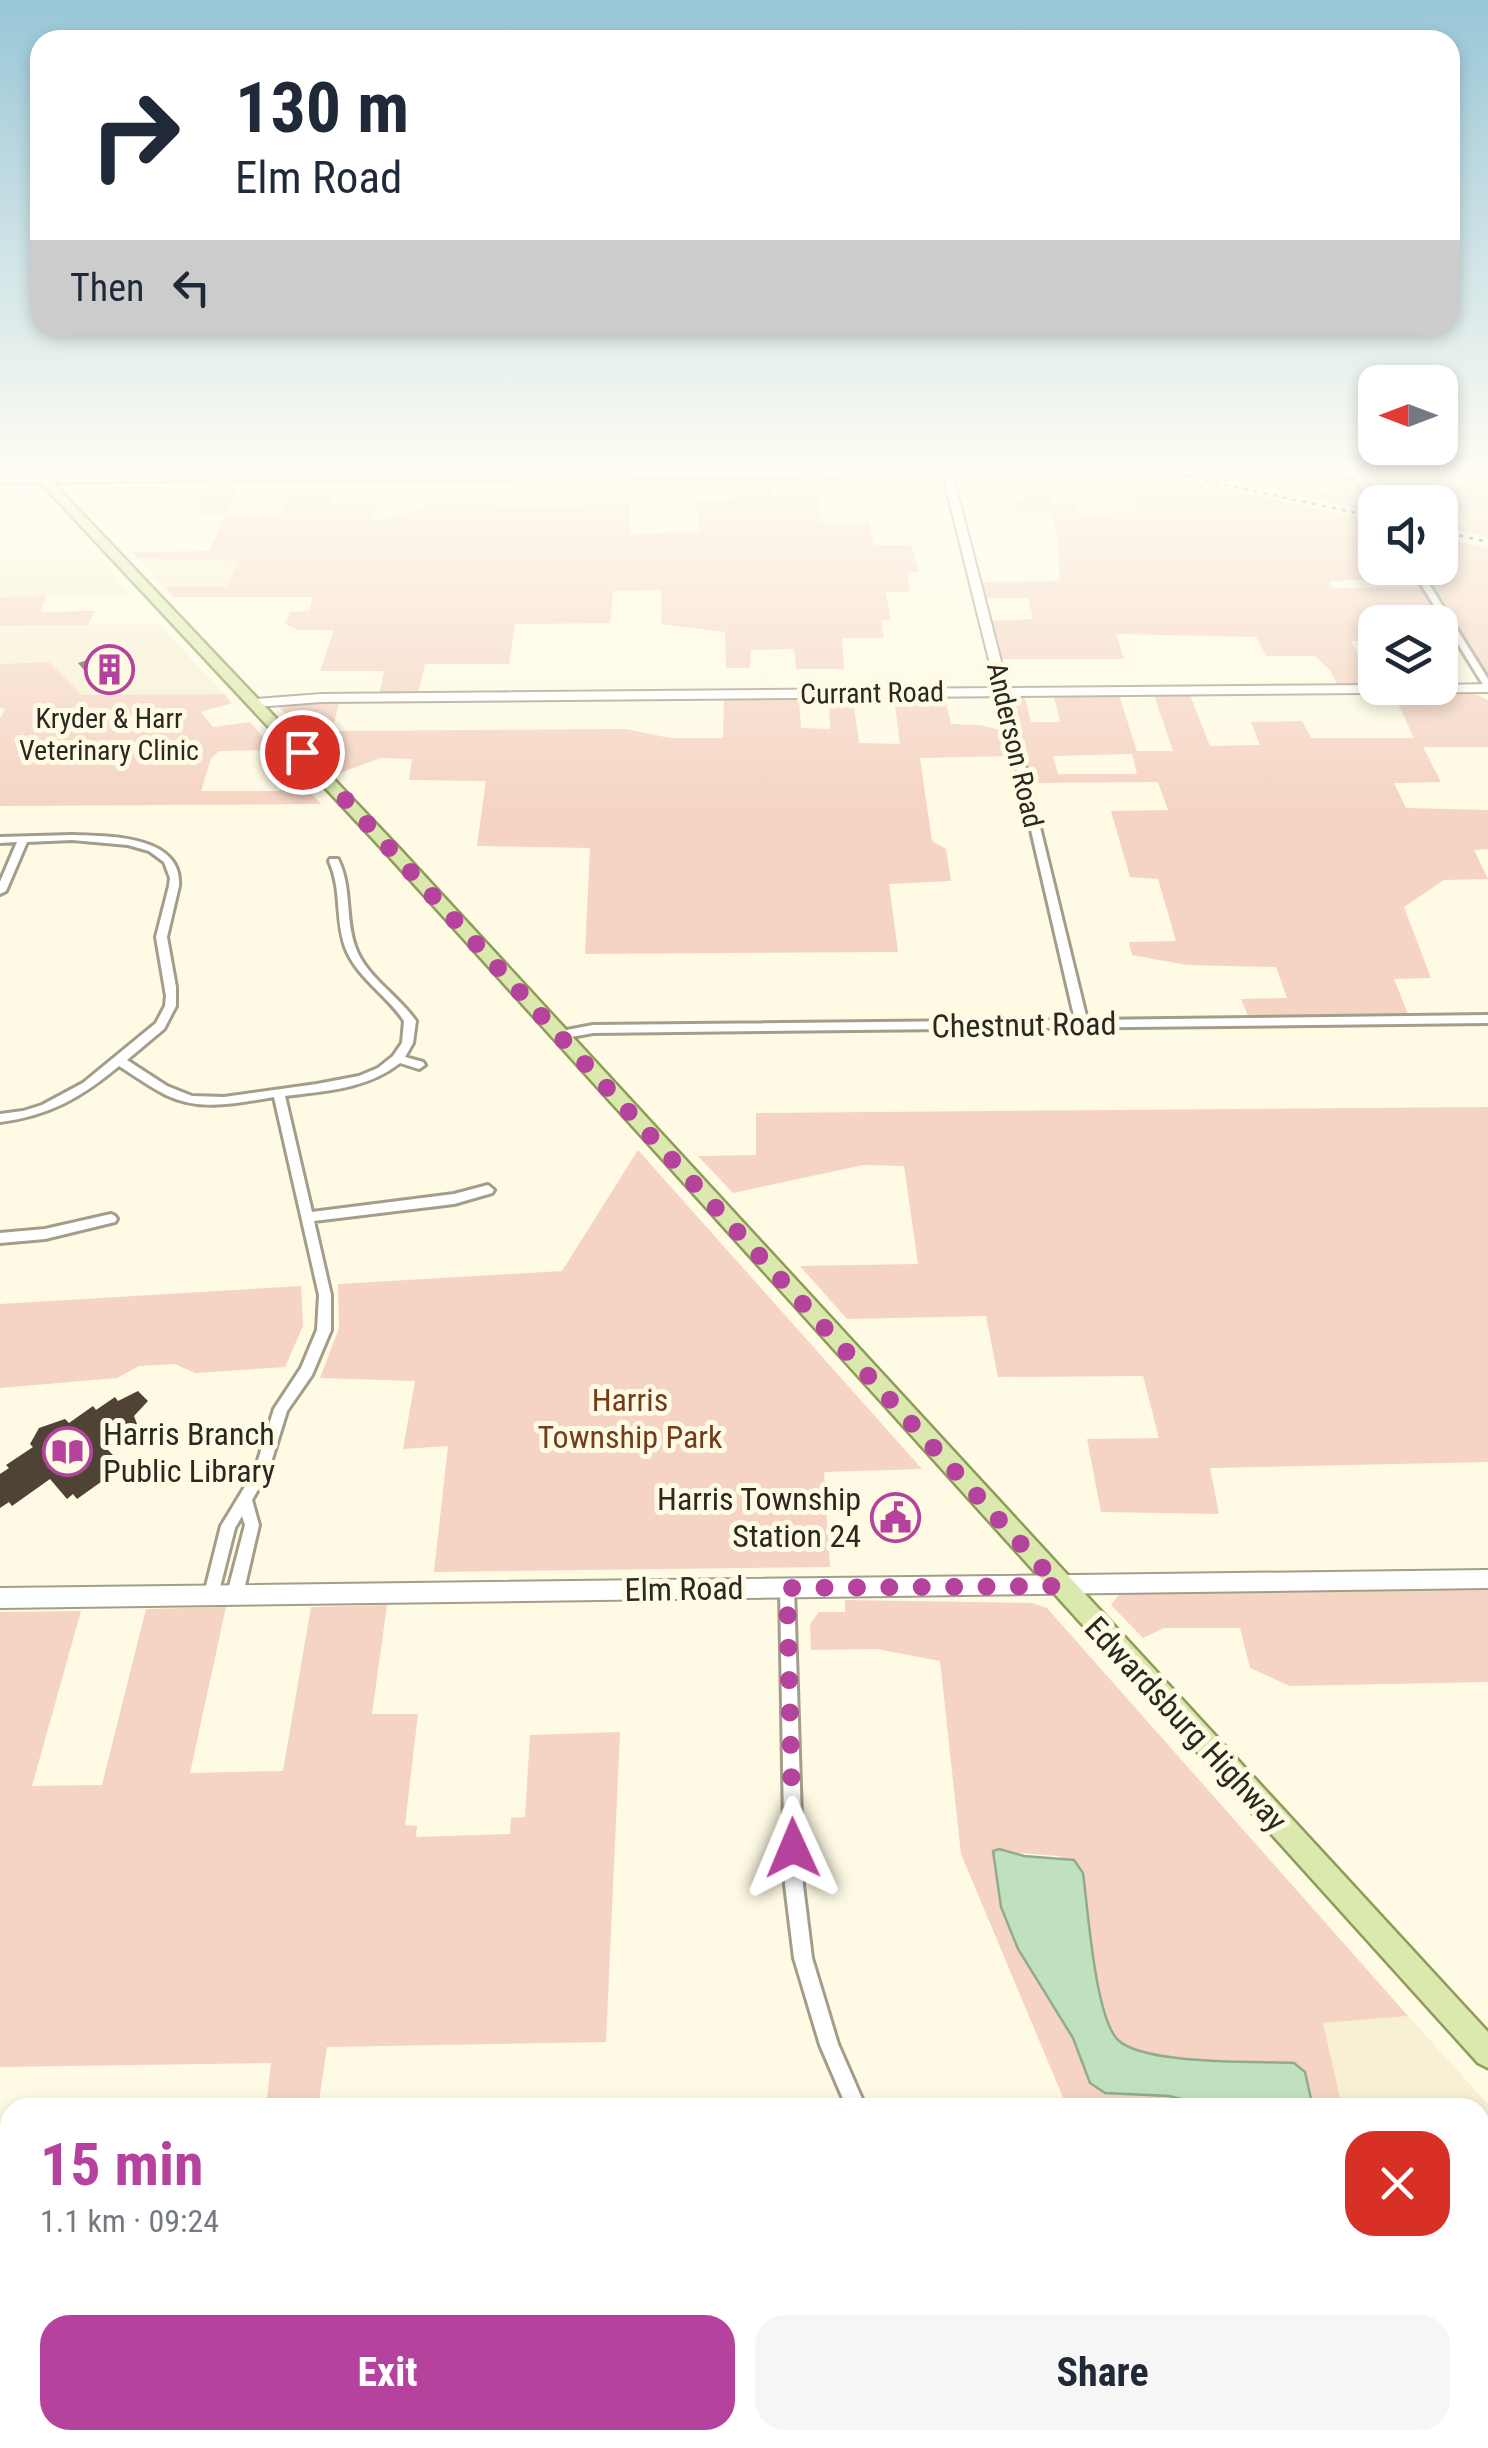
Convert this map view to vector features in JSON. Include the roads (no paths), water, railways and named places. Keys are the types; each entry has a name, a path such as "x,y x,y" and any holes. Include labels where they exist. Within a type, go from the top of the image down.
{"main road":[{"name":"Edwardsburg Highway","path":"142,582 1488,2053"}],"street":[{"name":"Anderson Road","path":"975,582 1082,1024"},
{"path":"1425,585 1488,687"},
{"name":"Currant Road","path":"256,703 302,698 1488,687"},
{"path":"155,848 167,839"},
{"path":"0,840 122,840 155,848 165,856 175,877 162,928 174,1002 160,1026 65,1101 32,1114 0,1118"},
{"path":"2,891 24,840"},
{"path":"118,1060 176,1096 192,1100 280,1093 366,1078 398,1059 411,1033 410,1021 358,962 346,926 346,886 334,861"},
{"name":"Chestnut Road","path":"560,1035 594,1029 1488,1019"},
{"path":"398,1059 419,1065"},
{"path":"212,1594 228,1526 262,1472 281,1408 307,1372 324,1330 324,1295 280,1093"},
{"path":"306,1217 454,1199 488,1190"},
{"path":"0,1238 46,1234 111,1220"},
{"path":"236,1594 252,1524 246,1503"},
{"name":"Elm Road","path":"0,1598 1488,1578"},
{"path":"787,1588 794,1885 802,1958 829,2045 853,2098"}],"place":[{"name":"Kryder & Harr Veterinary Clinic","path":"109,670"},
{"name":"Harris Branch Public Library","path":"68,1452"},
{"name":"Harris Township Station 24","path":"896,1517"}],"park label":[{"name":"Harris Township Park","path":"630,1418"}]}
